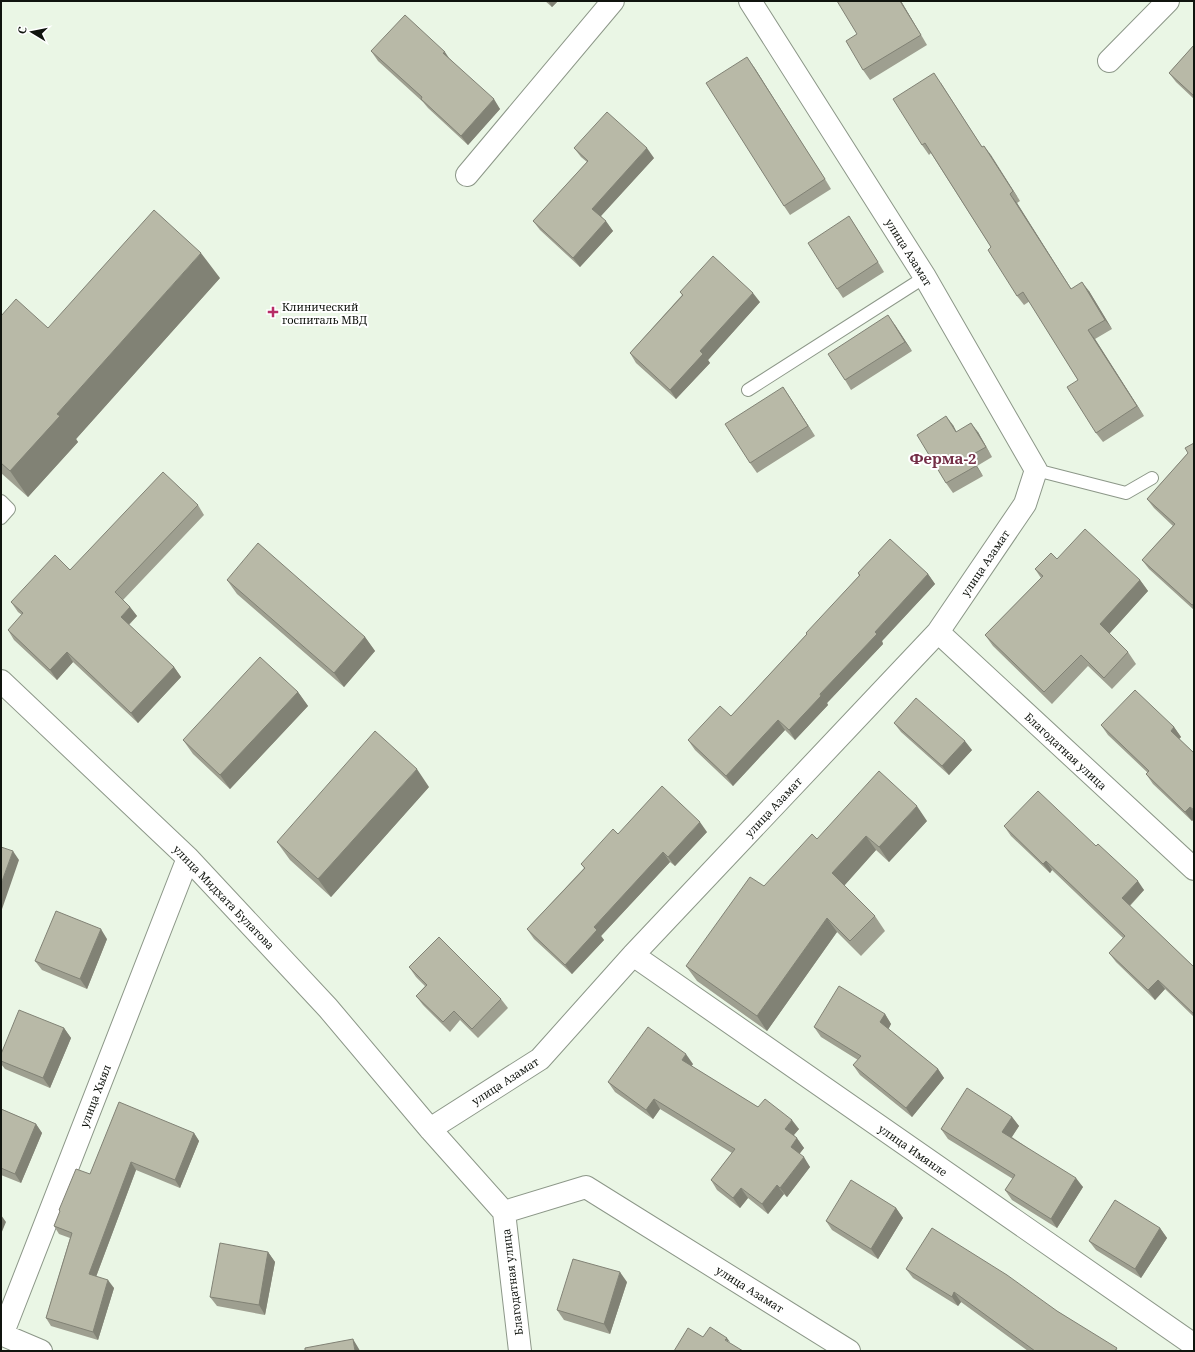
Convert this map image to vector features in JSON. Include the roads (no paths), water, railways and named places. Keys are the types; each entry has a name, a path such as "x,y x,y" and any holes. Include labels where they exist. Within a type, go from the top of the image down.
{"street":[{"path":"467,175 613,1"},
{"name":"улица Азамат","path":"430,1129 540,1059 632,956 938,632 1025,504 1036,470 925,277 750,1"},
{"path":"1109,61 1168,1"},
{"name":"Благодатная улица","path":"938,632 1194,869"},
{"name":"улица Мидхата Булатова","path":"1,681 188,858 328,1008 430,1129"},
{"name":"улица Хыял","path":"41,1351 2,1334 188,858"},
{"name":"улица Имянле","path":"632,956 1194,1345"},
{"path":"430,1129 504,1212"},
{"name":"улица Азамат","path":"504,1212 586,1187 849,1351"},
{"name":"Благодатная улица","path":"504,1212 520,1351"}],"lane":[{"path":"748,390 925,277"},
{"path":"1036,470 1126,493 1152,478"},
{"path":"1,501 9,509 1,518"}],"place":[{"name":"Клинический госпиталь МВД","path":"273,312"}],"district":[{"name":"Ферма-2","path":"943,458"}]}
